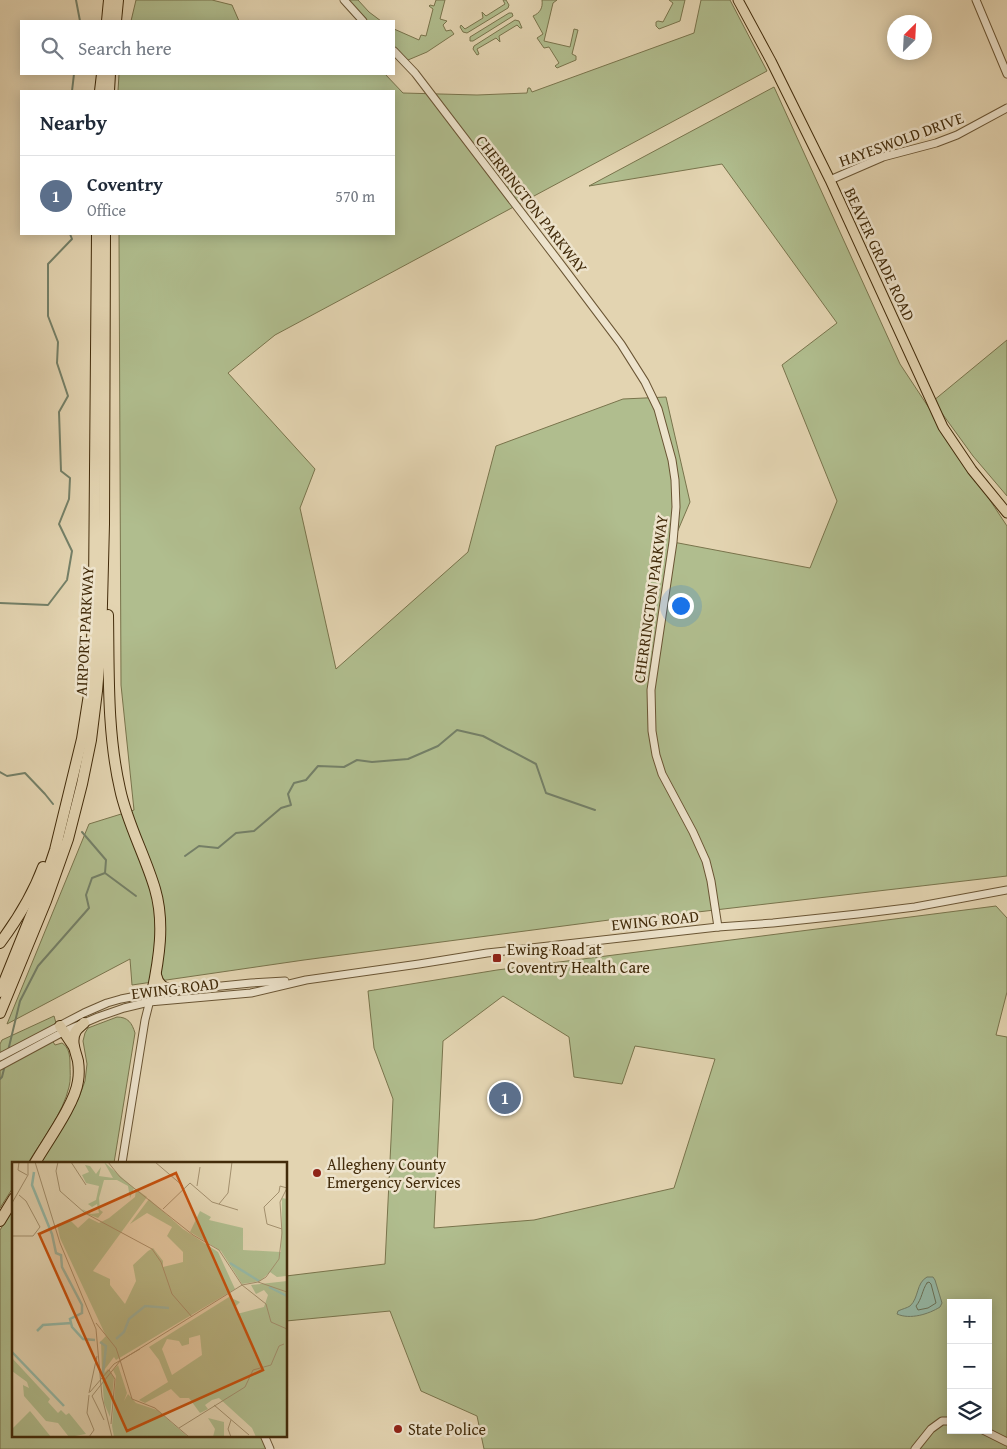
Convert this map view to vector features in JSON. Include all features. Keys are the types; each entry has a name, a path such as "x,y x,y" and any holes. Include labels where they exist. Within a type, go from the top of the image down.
{"highway":[{"path":"107,20 110,0"},
{"path":"116,20 118,0"},
{"path":"100,90 102,75"},
{"path":"108,90 110,75"},
{"name":"AIRPORT PARKWAY","path":"0,992 44,883 55,850 82,739 90,688 94,589 97,235"},
{"name":"AIRPORT PARKWAY","path":"0,1013 46,901 68,839 91,740 101,643 104,524 105,235"},
{"path":"104,524 111,728 116,771 125,809 152,879 159,909 160,942 151,998"},
{"path":"0,944 14,924 40,875 65,810"},
{"path":"156,975 160,985 173,991"},
{"path":"36,1162 70,1104 76,1090 78,1066 74,1048 75,1033 84,1023"},
{"path":"62,1029 74,1048"},
{"path":"0,1221 12,1201"}],"main road":[{"name":"BEAVER GRADE ROAD","path":"738,0 771,61 830,180 943,427 972,470 1007,513"}],"street":[{"path":"344,0 362,20"},
{"path":"976,0 1007,74"},
{"name":"CHERRINGTON PARKWAY","path":"395,53 415,74 612,332 636,366 651,392 658,409 672,460 676,506 673,542 651,690 652,731 656,755 662,774 706,861 712,881 718,927"},
{"name":"HAYESWOLD DRIVE","path":"830,180 883,157 947,139 1007,108"},
{"name":"EWING ROAD","path":"62,1029 173,991 251,983 306,980 487,952 905,908 1007,890"},
{"name":"EWING ROAD","path":"0,1057 62,1029 107,1003 131,997 151,998 251,993 306,980"},
{"path":"122,1162 151,998"},
{"name":"EWING ROAD","path":"0,1066 50,1035"},
{"path":"915,1449 931,1429 942,1421 947,1421"},
{"path":"991,1434 1007,1442"},
{"path":"264,1436 270,1449"}],"shaded area":[{"path":"136,0 212,0 232,5 239,20 131,20"},
{"path":"348,0 358,0 380,20 367,20"},
{"path":"436,0 445,0 440,19 447,21 443,25 446,31 451,30 454,34 427,52 408,60 395,47 395,29 419,40 421,35 426,36 433,9 429,6 434,6"},
{"path":"503,0 506,0 509,5 508,8 467,33 463,32 460,27 461,25 465,29 483,18 482,12 486,16 505,4"},
{"path":"542,0 557,0 553,3 544,41 570,47 574,29 578,30 572,54 576,56 576,60 557,68 555,66 559,63 549,47 544,48 537,38 543,34 533,16 540,10"},
{"path":"669,0 685,0 680,21 659,29 656,26 656,22 663,22 673,3"},
{"path":"701,0 730,0 767,71 275,335 228,373 315,469 300,508 336,669 468,552 496,446 623,399 666,397 690,502 673,542 810,568 837,501 782,365 837,323 722,164 589,186 774,87 900,364 1007,526 1007,876 689,913 632,917 304,960 132,985 130,959 7,1024 89,824 134,810 121,685 119,235 395,235 395,90 118,90 119,75 386,75 403,93 477,95 527,93 528,88 532,92 694,33"},
{"path":"512,13 513,16 473,41 470,41 470,37"},
{"path":"515,20 519,21 522,28 517,25 499,36 500,42 496,38 477,49 479,54 477,55 473,49 474,46"},
{"path":"1007,340 1007,496 973,456 933,401"},
{"path":"996,906 1007,918 1007,992 996,1035 1007,1037 1007,1449 484,1449 477,1416 421,1391 390,1311 288,1321 288,1276 385,1264 393,1099 374,1048 368,991 497,970","holes":["503,996 569,1037 574,1077 622,1084 635,1046 715,1059 674,1188 534,1220 434,1228 443,1041"]},
{"path":"54,1016 56,1023 46,1030 55,1045 62,1043 68,1049 70,1078 62,1107 29,1162 12,1162 12,1189 0,1208 0,1044 2,1040"},
{"path":"117,1017 129,1021 135,1033 114,1162 42,1162 78,1100 85,1081 87,1064 83,1041 88,1028"},
{"path":"12,1211 12,1436 260,1436 267,1449 0,1449 0,1230"}],"water":[{"path":"927,1277 933,1277 935,1280 942,1303 940,1307 919,1315 902,1316 897,1314 898,1311 909,1307 913,1303 921,1283"}],"waterway":[{"path":"76,0 80,20"},
{"path":"72,90 74,75"},
{"path":"0,603 48,605 67,580 72,551 59,524 69,499 70,478 61,471 59,412 68,396 57,363 58,342 48,316 48,264 72,239 70,235"},
{"path":"185,856 199,846 218,848 236,833 254,831 281,808 291,805 288,794 294,783 306,780 318,766 344,767 357,760 372,762 408,759 438,746 457,730 483,736 536,764 546,793 595,810"},
{"path":"0,772 7,776 25,773 53,804"},
{"path":"8,1051 20,1001 38,966 89,908 86,895 92,878 105,873 106,860 82,832"},
{"path":"105,873 136,896"},
{"path":"0,1079 5,1065"}],"place":[{"name":"Ewing Road at Coventry Health Care","path":"497,958"},
{"name":"Coventry","path":"505,1098"},
{"name":"Allegheny County Emergency Services","path":"317,1173"},
{"name":"State Police","path":"398,1429"}]}
